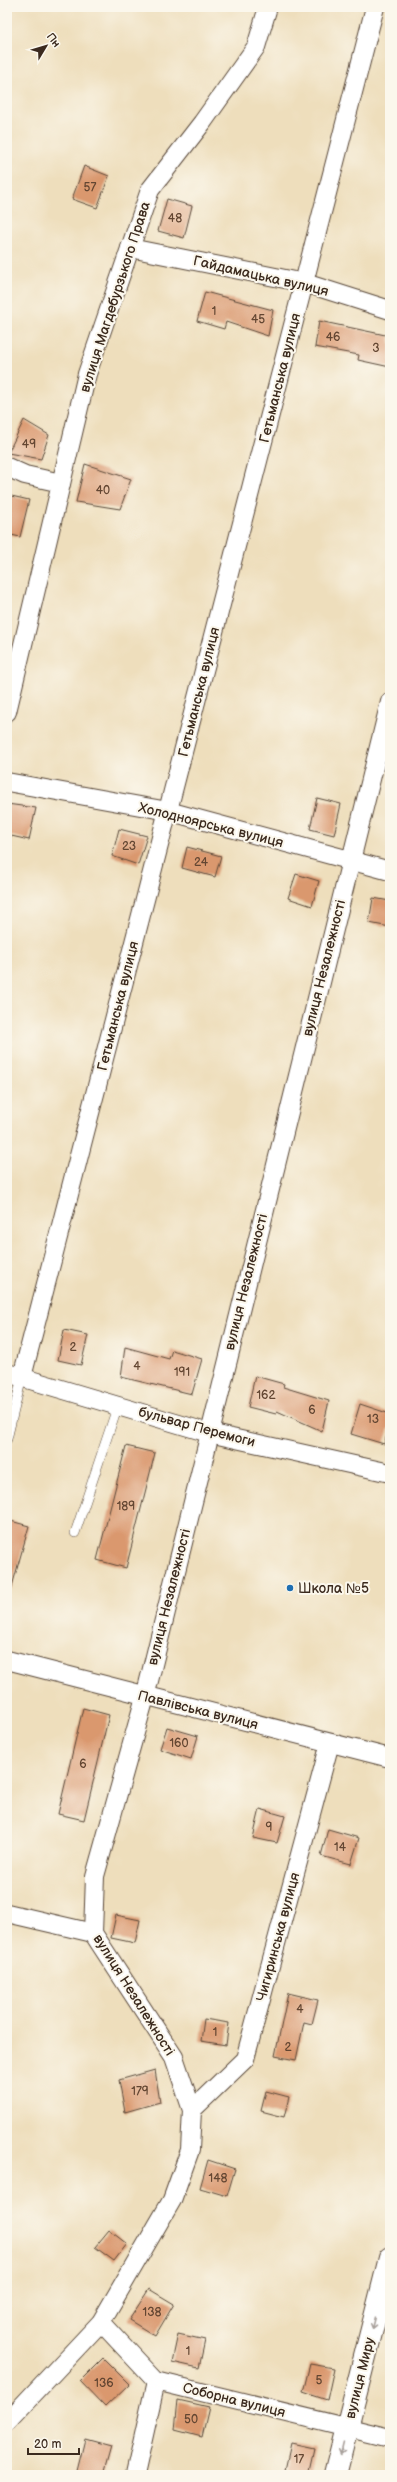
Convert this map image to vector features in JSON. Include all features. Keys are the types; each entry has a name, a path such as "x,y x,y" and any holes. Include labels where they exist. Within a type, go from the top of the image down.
{"main road":[{"name":"вулиця Миру","path":"335,2475 390,2258"}],"street":[{"name":"вулиця Магдебурзького Права","path":"7,712 87,374 150,190 202,123 256,47 268,7"},
{"name":"Гетьманська вулиця","path":"15,1375 168,811 375,7"},
{"name":"Гайдамацька вулиця","path":"130,248 304,283 390,310"},
{"path":"7,467 25,475 61,483"},
{"name":"вулиця Незалежності","path":"7,2422 101,2322 172,2200 190,2150 192,2110 174,2057 93,1933 95,1876 145,1697 390,702"},
{"name":"Холодноярська вулиця","path":"7,782 168,811 350,862 390,871"},
{"name":"бульвар Перемоги","path":"15,1375 209,1433 390,1473"},
{"name":"Павлівська вулиця","path":"7,1660 145,1697 390,1758"},
{"name":"Чигиринська вулиця","path":"192,2110 245,2059 330,1743"},
{"path":"7,1913 93,1933"},
{"path":"101,2322 156,2381 135,2475"},
{"name":"Соборна вулиця","path":"156,2381 390,2438"}],"lane":[{"path":"7,1439 15,1375"},
{"path":"75,1533 118,1405"}],"building":[{"path":"84,166 109,176 97,208 72,199"},
{"path":"167,199 192,206 184,238 158,231"},
{"path":"205,292 273,310 268,336 226,322 224,329 197,321"},
{"path":"319,321 390,336 390,367 358,360 359,355 315,347"},
{"path":"24,420 49,435 41,459 8,453"},
{"path":"85,464 131,479 120,509 76,502"},
{"path":"7,495 29,500 20,537 7,534"},
{"path":"317,798 341,804 334,835 310,829"},
{"path":"7,804 36,808 29,840 7,835"},
{"path":"119,829 147,836 138,865 112,856"},
{"path":"187,847 221,856 215,877 182,868"},
{"path":"296,874 319,881 312,906 288,898"},
{"path":"373,898 390,901 390,927 369,923"},
{"path":"64,1330 88,1335 81,1365 58,1360"},
{"path":"125,1347 169,1359 172,1350 202,1359 192,1394 121,1377"},
{"path":"255,1376 284,1384 283,1387 329,1401 322,1431 277,1411 276,1414 248,1407"},
{"path":"360,1404 390,1414 390,1425 384,1444 351,1434"},
{"path":"126,1446 155,1453 126,1568 97,1560"},
{"path":"7,1520 29,1526 11,1590 7,1590"},
{"path":"83,1708 109,1715 84,1820 58,1814"},
{"path":"167,1727 198,1736 191,1759 160,1749"},
{"path":"260,1809 285,1816 277,1843 253,1838"},
{"path":"328,1829 359,1838 351,1864 321,1856"},
{"path":"116,1915 140,1920 135,1943 111,1938"},
{"path":"288,1993 318,2000 312,2024 304,2022 296,2060 275,2056"},
{"path":"204,2019 229,2023 226,2045 201,2041"},
{"path":"155,2070 160,2102 125,2112 119,2080"},
{"path":"266,2091 289,2097 284,2117 261,2111"},
{"path":"208,2160 235,2169 227,2196 200,2188"},
{"path":"109,2230 127,2244 114,2261 95,2247"},
{"path":"149,2289 174,2304 155,2336 129,2320"},
{"path":"178,2334 205,2340 199,2368 172,2362"},
{"path":"103,2358 129,2384 105,2407 80,2381"},
{"path":"310,2364 334,2368 327,2400 303,2392"},
{"path":"178,2400 209,2407 202,2437 175,2430"},
{"path":"85,2439 111,2446 103,2475 76,2475"},
{"path":"291,2443 314,2448 308,2475 285,2470"}],"place":[{"name":"Школа №5","path":"290,1588"}]}
